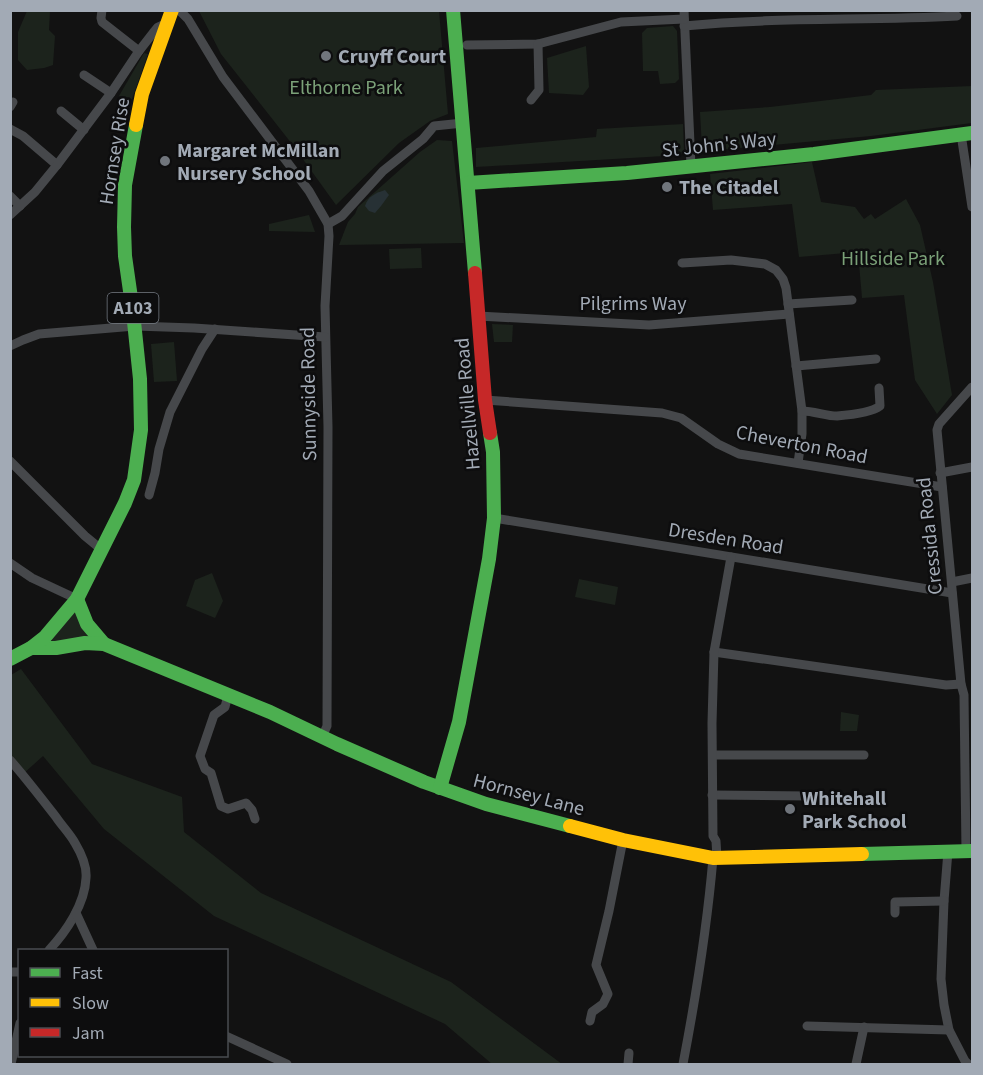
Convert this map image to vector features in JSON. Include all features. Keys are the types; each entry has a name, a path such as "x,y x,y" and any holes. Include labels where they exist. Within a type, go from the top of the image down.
{"main road":[{"name":"Hazellville Road","path":"440,788 459,723 494,518 493,452 485,400 453,10"},
{"name":"Hornsey Rise","path":"45,637 76,599 126,503 134,480 141,430 140,379 125,256 125,185 142,94 170,17"},
{"name":"St John's Way","path":"468,183 627,173 814,154 967,134"},
{"name":"Hornsey Lane","path":"76,599 90,630 104,644"},
{"name":"Hornsey Lane","path":"45,637 55,642 72,645"},
{"name":"A103","path":"11,659 45,637"},
{"name":"Hornsey Lane","path":"31,648 84,643 104,644 270,712 392,769 440,788 486,804 623,840 715,858 969,851"}],"street":[{"path":"102,10 102,22 139,51"},
{"path":"179,10 188,19 224,77 309,191 328,224 342,216 383,171 423,139 434,126 463,123"},
{"path":"468,45 538,44 621,22 684,18 741,21 957,16"},
{"path":"10,196 18,211 84,130 153,33 170,17"},
{"path":"684,18 691,166"},
{"path":"531,100 539,90 538,44"},
{"path":"84,75 111,93"},
{"path":"61,111 84,130"},
{"path":"10,129 23,136 57,165"},
{"path":"967,134 972,207"},
{"name":"Sunnyside Road","path":"322,737 327,726 328,427 325,306 328,224"},
{"path":"682,263 731,260 765,264 776,270 783,279 802,411 798,463"},
{"path":"788,304 852,300"},
{"name":"Pilgrims Way","path":"478,315 649,325 789,314"},
{"path":"10,346 39,334 135,326 325,337"},
{"path":"149,495 170,412 202,349 215,329"},
{"path":"796,366 876,359"},
{"name":"Cressida Road","path":"969,851 968,694 961,684 937,430 939,424 972,387"},
{"path":"802,411 835,416 874,410 880,406 879,388"},
{"name":"Cheverton Road","path":"485,400 662,413 681,418 718,444 739,454 942,487"},
{"path":"10,461 102,550"},
{"path":"940,472 972,467"},
{"name":"Dresden Road","path":"494,518 952,593"},
{"path":"683,1065 696,998 715,858 716,841 713,836 712,795 714,652 731,557"},
{"path":"10,563 32,578 76,599"},
{"path":"952,582 972,578"},
{"path":"714,652 946,685 961,684"},
{"path":"228,695 225,708 214,716 200,756 205,769 211,773 221,806 228,809 246,803 255,819"},
{"path":"713,755 864,755"},
{"path":"10,760 75,842 86,877 83,895 76,913 51,949"},
{"path":"712,795 809,795"},
{"path":"590,1020 592,1012 603,1004 608,994 596,965 623,840"},
{"path":"948,852 941,979 949,1030 965,1063"},
{"path":"895,914 895,902 944,901"},
{"path":"76,913 92,949"},
{"path":"807,1026 949,1030"},
{"path":"856,1065 864,1027"},
{"path":"11,1065 18,1032"},
{"path":"228,1037 287,1065"},
{"path":"628,1065 629,1053"}],"green space":[{"path":"27,11 50,11 49,30 55,36 53,65 27,70 18,60 18,32"},
{"name":"Elthorne Park","path":"199,11 439,11 448,114 430,121 399,143 336,205 292,144 221,54"},
{"path":"673,26 677,31 679,79 675,83 660,84 658,71 643,71 642,33 647,28"},
{"path":"586,46 589,87 583,95 549,93 547,58"},
{"path":"144,53 148,54 132,99 119,96"},
{"path":"972,86 972,123 871,136 707,151 702,147 700,112 770,107 871,95 876,90"},
{"path":"683,124 684,150 681,155 476,167 476,148 596,137 597,129"},
{"path":"437,140 452,141 464,243 339,245 348,222 358,207 420,152"},
{"name":"Hillside Park","path":"812,162 821,202 855,207 864,219 871,214 875,219 906,199 920,225 933,282 952,395 937,414 915,380 904,295 862,298 858,252 799,257 792,204 713,210 710,174"},
{"path":"309,215 315,232 269,231 269,224"},
{"path":"421,248 422,268 390,269 389,249"},
{"path":"492,324 513,325 512,342 494,342"},
{"path":"174,342 177,381 154,382 151,344"},
{"path":"212,573 223,601 215,618 186,606 195,580"},
{"path":"579,579 618,587 615,605 575,597"},
{"path":"77,599 104,644 55,642 45,637"},
{"path":"21,669 92,764 182,797 184,832 261,893 451,982 562,1064 492,1064 445,1024 214,916 104,829 43,756 23,774 11,756 11,675"},
{"path":"841,712 859,715 857,731 840,731"}],"shaded area":[{"path":"385,190 389,195 381,206 375,213 369,211 365,206 370,197"}],"traffic: fast":[{"path":"453,10 475,273"},
{"path":"10,659 31,648 45,637 77,599 125,503 134,480 141,430 140,379 125,256 124,227 125,185 136,125"},
{"path":"468,183 627,173 814,154 972,133"},
{"path":"440,788 459,722 489,559 494,518 493,452 490,433"},
{"path":"77,599 87,624 104,644"},
{"path":"31,648 56,648 85,643 104,644 270,712 424,782 486,804 570,826"},
{"path":"862,854 972,851"}],"traffic: slow":[{"path":"136,125 142,94 172,10"},
{"path":"570,826 623,840 713,858 862,854"}],"traffic: jam":[{"path":"475,273 485,400 490,433"}],"place":[{"name":"Cruyff Court","path":"326,56"},
{"name":"Margaret McMillan Nursery School","path":"165,161"},
{"name":"The Citadel","path":"667,187"},
{"name":"Whitehall Park School","path":"790,809"}]}
